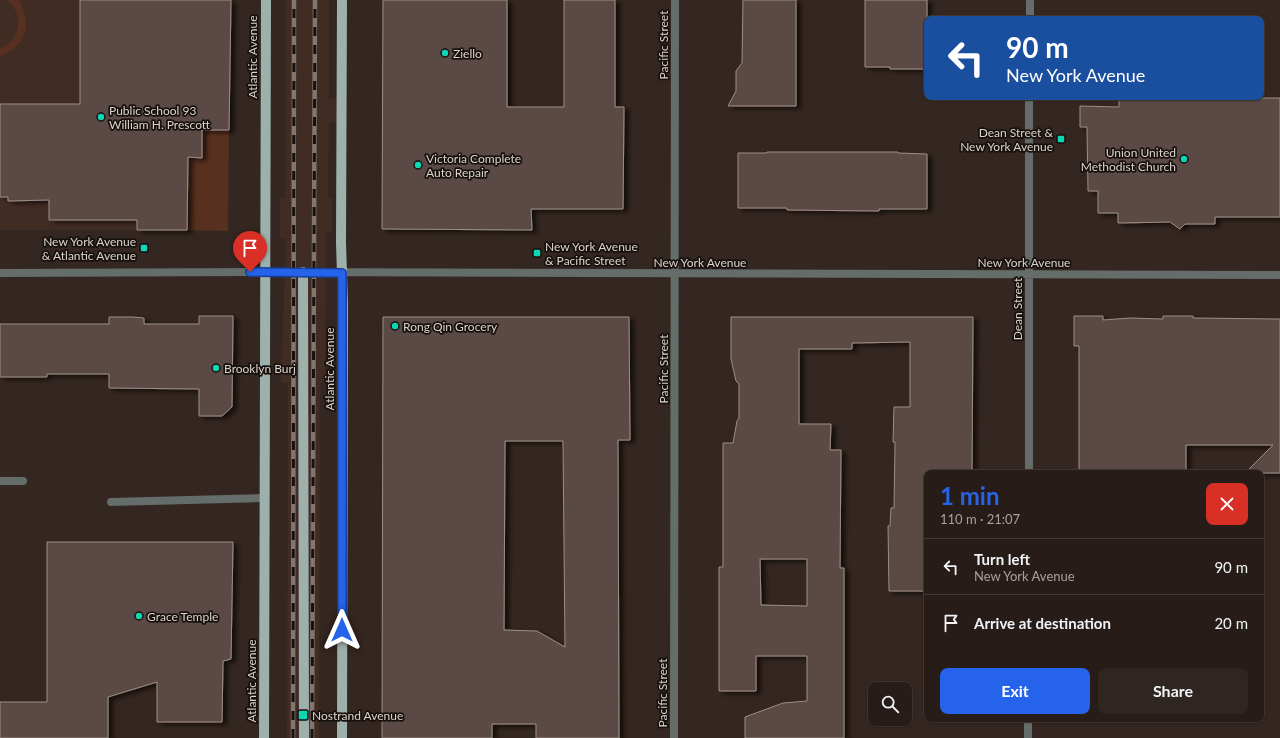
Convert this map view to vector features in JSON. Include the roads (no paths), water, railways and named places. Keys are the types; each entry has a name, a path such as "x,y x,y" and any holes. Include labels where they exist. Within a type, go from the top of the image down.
{"main road":[{"name":"Atlantic Avenue","path":"264,738 264,272 266,0"},
{"name":"Atlantic Avenue","path":"342,0 342,738"},
{"path":"303,272 304,738"}],"street":[{"name":"Pacific Street","path":"674,738 675,0"},
{"path":"1030,0 1030,16"},
{"name":"Dean Street","path":"1029,100 1029,470"},
{"name":"New York Avenue","path":"0,273 303,272 1280,275"},
{"path":"0,481 23,481"},
{"path":"112,502 264,498"},
{"path":"1028,722 1028,738"}],"railway":[{"path":"293,738 294,0"},
{"path":"312,738 315,0"}],"place":[{"name":"Ziello","path":"445,53"},
{"name":"Public School 93 William H. Prescott","path":"101,117"},
{"name":"Dean Street & New York Avenue","path":"1061,139"},
{"name":"Union United Methodist Church","path":"1184,159"},
{"name":"Victoria Complete Auto Repair","path":"418,165"},
{"name":"New York Avenue & Atlantic Avenue","path":"144,248"},
{"name":"New York Avenue & Pacific Street","path":"537,253"},
{"name":"Rong Qin Grocery","path":"395,326"},
{"name":"Brooklyn Burj","path":"216,368"},
{"name":"Grace Temple","path":"139,616"},
{"name":"Nostrand Avenue","path":"303,715"}]}
